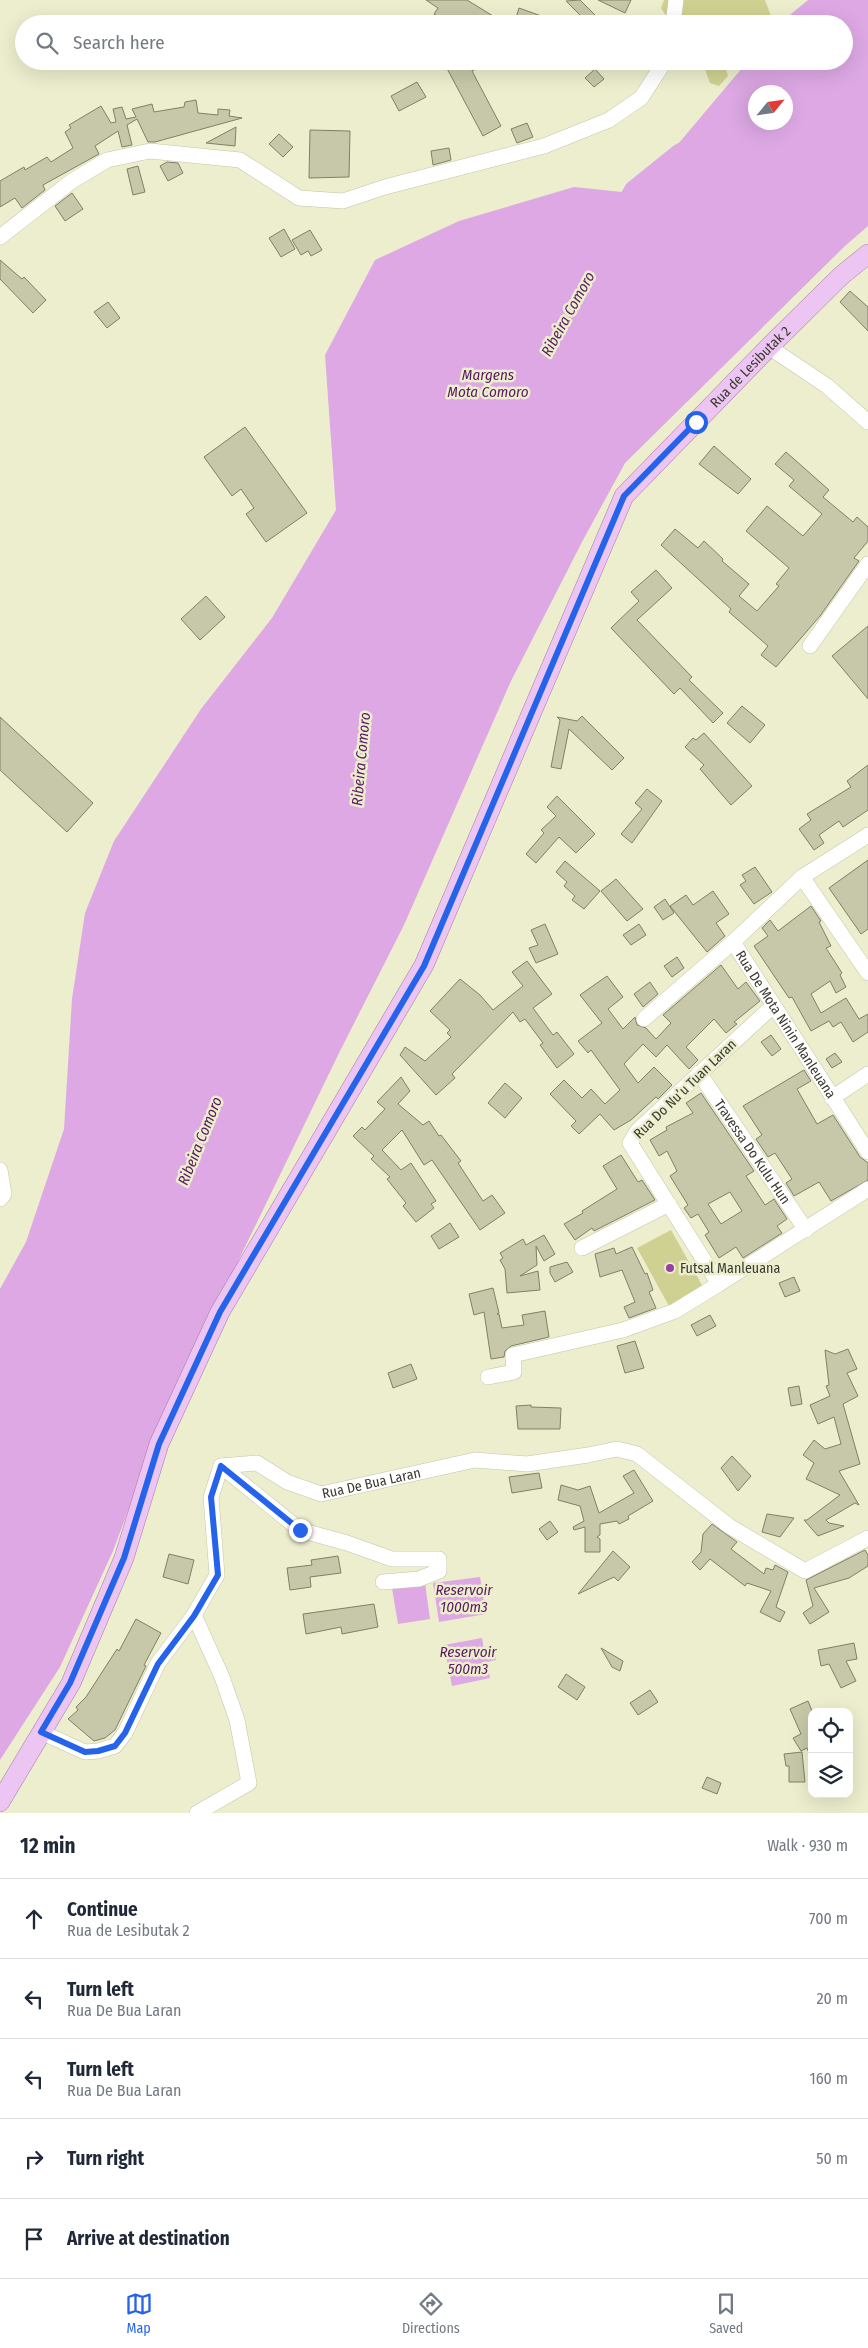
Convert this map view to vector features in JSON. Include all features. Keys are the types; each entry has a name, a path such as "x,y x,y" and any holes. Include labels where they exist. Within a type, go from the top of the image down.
{"main road":[{"name":"Rua de Lesibutak 2","path":"0,1802 70,1683 124,1558 159,1444 220,1312 424,966 624,496 769,347 842,276 868,254"}],"street":[{"path":"674,15 676,0"},
{"path":"0,237 72,181 108,160 150,151 240,160 299,198 343,201 386,187 544,146 610,120 641,98 659,70"},
{"path":"769,347 827,386 868,422"},
{"path":"810,646 868,564"},
{"name":"Rua De Mota Ninin Manleuana","path":"868,835 802,877 733,942 868,1152"},
{"path":"802,877 868,973"},
{"path":"644,1019 733,942"},
{"name":"Rua Do Nu’u Tuan Laran","path":"719,1284 630,1143 638,1130 773,1006"},
{"name":"Travessa Do Kulu Hun","path":"699,1073 806,1230"},
{"path":"832,1098 868,1074"},
{"path":"0,1170 4,1194 0,1199"},
{"path":"488,1377 514,1372 513,1355 623,1330 675,1311 806,1230 868,1189"},
{"path":"582,1248 669,1204"},
{"name":"Rua De Bua Laran","path":"221,1466 257,1463 287,1482 321,1494 474,1460 528,1464 588,1455 617,1448 637,1454 729,1526 805,1571 868,1538"},
{"path":"41,1732 85,1752 98,1751 115,1746 125,1733 158,1664 194,1616 218,1575 211,1497 221,1466 300,1530 347,1543 392,1560 438,1559 439,1571 419,1579 383,1582"},
{"path":"194,1616 222,1677 237,1720 249,1783 197,1813"}],"green space":[{"path":"664,0 765,0 771,15 665,15 661,8"},
{"path":"705,70 726,70 728,76 719,86 710,83"},
{"name":"Futsal Manleuana","path":"671,1230 703,1287 669,1306 637,1248"}],"water":[{"name":"Margens Mota Comoro","path":"808,0 868,0 868,226 845,246 625,463 511,681 404,925 339,1053 166,1410 113,1551 60,1667 0,1760 0,1289 26,1242 64,1129 72,999 85,913 114,841 201,709 272,618 336,510 325,355 375,260 459,221 574,187 651,195 657,169 740,70 853,70 853,15 790,15"},
{"name":"Reservoir 1000m3","path":"480,1577 486,1614 439,1622 433,1583"},
{"path":"425,1583 430,1619 398,1624 392,1588"},
{"name":"Reservoir 500m3","path":"482,1638 484,1650 494,1648 496,1660 487,1662 490,1678 452,1686 444,1645"}],"building":[{"path":"426,0 467,0 491,15 435,15 434,14 438,8"},
{"path":"580,0 595,15 580,15 566,1"},
{"path":"598,0 631,0 625,13"},
{"path":"519,8 538,15 517,15"},
{"path":"448,70 474,70 472,71 501,126 483,136"},
{"path":"596,70 604,79 594,87 585,78"},
{"path":"417,82 426,97 399,111 391,96"},
{"path":"196,100 198,113 218,115 218,109 230,110 229,116 242,118 155,142 148,142 137,119 127,125 132,145 122,147 118,131 95,146 99,154 43,185 45,190 22,208 15,198 0,207 0,181 24,167 25,170 47,157 51,162 73,148 65,132 71,128 69,125 101,106 111,123 116,122 113,109 122,107 126,119 136,117 132,109 152,104 154,112 184,107 185,102"},
{"path":"527,123 533,137 517,143 511,129"},
{"path":"236,127 235,146 206,143"},
{"path":"310,130 350,131 349,177 309,178"},
{"path":"279,134 293,147 283,157 269,144"},
{"path":"449,148 451,160 433,165 431,151"},
{"path":"167,162 178,163 183,173 168,181 160,166"},
{"path":"138,166 145,192 133,195 127,169"},
{"path":"72,193 83,209 65,221 55,206"},
{"path":"284,229 295,249 281,257 269,238"},
{"path":"310,230 322,250 311,256 308,251 301,255 292,240"},
{"path":"0,260 22,279 24,277 46,300 33,313 0,279"},
{"path":"850,291 868,307 868,331 840,302"},
{"path":"108,302 120,318 107,328 94,312"},
{"path":"245,427 307,513 266,542 246,514 254,508 241,489 232,496 204,457"},
{"path":"714,446 751,479 738,494 699,464"},
{"path":"786,452 829,490 823,497 853,522 857,517 868,527 868,541 854,558 859,561 820,616 776,667 761,655 768,646 729,612 731,609 661,545 675,529 698,548 704,541 723,559 722,561 749,584 739,596 757,611 779,586 776,584 789,568 746,531 767,506 803,536 822,514 789,486 794,480 775,464"},
{"path":"656,570 672,588 637,620 692,677 689,680 723,713 713,723 680,688 674,694 611,628 639,601 631,592"},
{"path":"206,596 225,617 200,640 181,619"},
{"path":"868,626 868,699 832,656"},
{"path":"742,706 765,725 750,743 727,723"},
{"path":"582,716 624,758 612,770 569,729 561,769 551,767 560,720 557,717 577,721"},
{"path":"0,717 93,803 67,832 0,770"},
{"path":"704,733 752,786 731,805 700,769 704,765 685,747 693,738 696,740"},
{"path":"868,765 868,810 843,827 839,821 819,835 824,843 814,850 799,829 811,820 807,814 851,787 847,781"},
{"path":"647,789 662,801 632,843 621,834 642,809 635,803"},
{"path":"557,796 595,834 576,853 559,837 536,863 526,854 544,833 541,830 556,816 547,807"},
{"path":"868,860 868,929 861,934 829,888"},
{"path":"565,861 600,891 584,909 572,900 575,896 564,886 567,882 556,872"},
{"path":"755,867 772,892 754,904 740,885 746,881 742,875"},
{"path":"616,879 643,909 627,921 601,891"},
{"path":"713,891 729,914 716,923 725,936 707,952 670,906 686,895 693,905"},
{"path":"665,899 674,913 663,920 654,907"},
{"path":"811,906 821,921 819,922 831,946 826,948 842,973 840,975 846,987 836,993 830,981 811,994 821,1013 846,998 859,1019 868,1014 868,1032 853,1042 841,1022 833,1027 829,1021 811,1031 792,997 789,998 754,946 768,936 762,928 770,920 778,931"},
{"path":"545,924 558,954 536,963 529,948 538,945 531,930"},
{"path":"639,924 646,935 631,945 623,935"},
{"path":"677,957 684,968 672,977 664,966"},
{"path":"527,961 552,994 533,1008 553,1035 557,1032 574,1054 557,1068 540,1045 543,1043 525,1019 520,1022 513,1012 452,1074 455,1078 436,1095 400,1055 405,1047 425,1061 451,1037 447,1033 450,1030 430,1011 460,979 480,995 493,1010 523,986 512,972"},
{"path":"721,965 738,989 746,982 760,1001 734,1022 737,1024 726,1033 714,1019 686,1047 698,1060 689,1069 667,1045 656,1057 643,1044 624,1064 638,1083 654,1067 672,1085 658,1099 656,1097 631,1120 614,1130 600,1114 579,1134 571,1126 576,1121 550,1094 564,1080 582,1098 591,1089 605,1104 620,1090 591,1050 588,1053 578,1041 602,1023 580,995 607,976 623,997 608,1009 623,1029 635,1017 637,1025 646,1028 656,1039 671,1023 663,1015"},
{"path":"650,982 658,994 643,1007 634,994"},
{"path":"771,1035 781,1049 772,1056 761,1042"},
{"path":"835,1053 842,1062 832,1068 826,1059"},
{"path":"804,1070 811,1081 797,1089 817,1124 833,1115 860,1157 868,1163 868,1180 831,1201 819,1182 794,1196 786,1183 792,1179 775,1153 768,1157 756,1139 762,1135 743,1106"},
{"path":"401,1077 410,1091 398,1104 423,1125 429,1121 439,1136 441,1135 461,1161 458,1163 483,1201 492,1195 505,1213 480,1230 432,1160 424,1165 402,1130 382,1150 401,1170 411,1163 436,1201 431,1204 434,1208 416,1222 403,1206 406,1203 387,1179 390,1177 371,1159 374,1156 353,1136 362,1127 365,1130 385,1109 377,1102"},
{"path":"505,1083 522,1098 505,1118 488,1103"},
{"path":"701,1093 754,1171 746,1176 765,1205 774,1199 787,1219 777,1226 782,1233 743,1258 736,1247 719,1258 705,1235 709,1232 698,1214 691,1218 684,1208 688,1205 670,1176 677,1171 667,1151 659,1156 650,1140 667,1130 666,1127 693,1113 686,1103","holes":["730,1192 742,1211 721,1224 708,1204"]},
{"path":"621,1155 638,1182 642,1180 655,1200 594,1231 592,1228 575,1240 564,1224 617,1189 603,1166"},
{"path":"450,1223 459,1237 439,1249 431,1236"},
{"path":"544,1235 555,1254 544,1261 536,1246 537,1265 520,1276 538,1271 540,1290 507,1293 505,1269 500,1260 503,1258 500,1253 523,1239 526,1245"},
{"path":"632,1247 645,1274 647,1273 653,1290 649,1292 656,1308 629,1318 624,1307 635,1302 622,1270 600,1277 595,1254 614,1248 616,1254"},
{"path":"567,1262 573,1272 555,1282 550,1273 550,1267"},
{"path":"794,1277 800,1291 785,1297 779,1283"},
{"path":"493,1288 499,1313 497,1314 499,1314 502,1328 524,1325 522,1315 545,1311 549,1337 511,1346 505,1351 504,1357 491,1359 484,1312 474,1315 469,1294"},
{"path":"710,1315 716,1326 697,1336 691,1325"},
{"path":"635,1341 644,1368 625,1373 617,1346"},
{"path":"848,1349 857,1369 847,1373 858,1396 843,1404 860,1464 839,1471 859,1505 855,1503 826,1520 829,1523 844,1526 818,1536 804,1520 807,1520 840,1495 806,1479 814,1463 803,1455 814,1440 825,1449 841,1444 834,1417 818,1424 810,1405 830,1396 826,1386 829,1385 825,1350 835,1354"},
{"path":"411,1364 417,1379 393,1388 388,1373"},
{"path":"799,1386 802,1404 791,1406 788,1388"},
{"path":"531,1405 531,1407 561,1408 560,1429 518,1429 516,1406"},
{"path":"732,1456 751,1476 738,1491 721,1468"},
{"path":"634,1470 653,1501 628,1516 629,1519 619,1524 617,1521 600,1524 600,1535 597,1537 600,1539 600,1552 585,1552 585,1527 574,1530 573,1527 584,1521 580,1506 558,1500 561,1485 578,1490 590,1486 599,1513 634,1493 623,1476"},
{"path":"539,1473 542,1488 512,1493 509,1477"},
{"path":"767,1514 794,1518 780,1537 762,1532"},
{"path":"550,1521 558,1532 547,1540 539,1529"},
{"path":"712,1524 737,1542 731,1549 764,1574 766,1568 773,1570 775,1565 788,1572 776,1607 785,1612 780,1622 760,1612 771,1591 747,1583 745,1586 710,1559 700,1570 692,1562 701,1552 703,1534"},
{"path":"865,1550 868,1555 868,1566 849,1578 814,1588 829,1612 810,1624 803,1613 813,1606 806,1580"},
{"path":"613,1551 630,1567 618,1581 614,1577 578,1594"},
{"path":"169,1554 194,1560 188,1584 163,1577"},
{"path":"338,1556 341,1573 310,1577 311,1587 290,1590 287,1568 312,1565 311,1560"},
{"path":"374,1604 378,1627 342,1634 341,1627 306,1634 303,1614"},
{"path":"136,1619 161,1633 144,1665 146,1666 115,1730 105,1738 94,1741 68,1719 78,1710 76,1707 86,1697 117,1649 119,1651"},
{"path":"854,1643 857,1659 846,1661 856,1681 841,1688 829,1664 821,1666 818,1650"},
{"path":"601,1648 623,1661 620,1671 612,1667"},
{"path":"566,1674 585,1687 577,1700 558,1687"},
{"path":"650,1690 658,1702 638,1715 630,1703"},
{"path":"808,1701 811,1708 808,1708 808,1750 807,1748 801,1751 793,1738 801,1734 790,1709"},
{"path":"802,1752 805,1782 789,1782 789,1766 786,1766 784,1754"},
{"path":"707,1777 721,1783 717,1794 702,1788"}],"waterway":[{"name":"Ribeira Comoro","path":"618,223 636,192 682,155"}],"place":[{"name":"Futsal Manleuana","path":"670,1268"}],"route":[{"path":"300,1530 221,1466 211,1497 218,1575 194,1616 158,1664 125,1733 115,1746 98,1751 85,1752 41,1732 70,1683 124,1558 159,1444 220,1312 424,966 624,496 696,422"}]}
